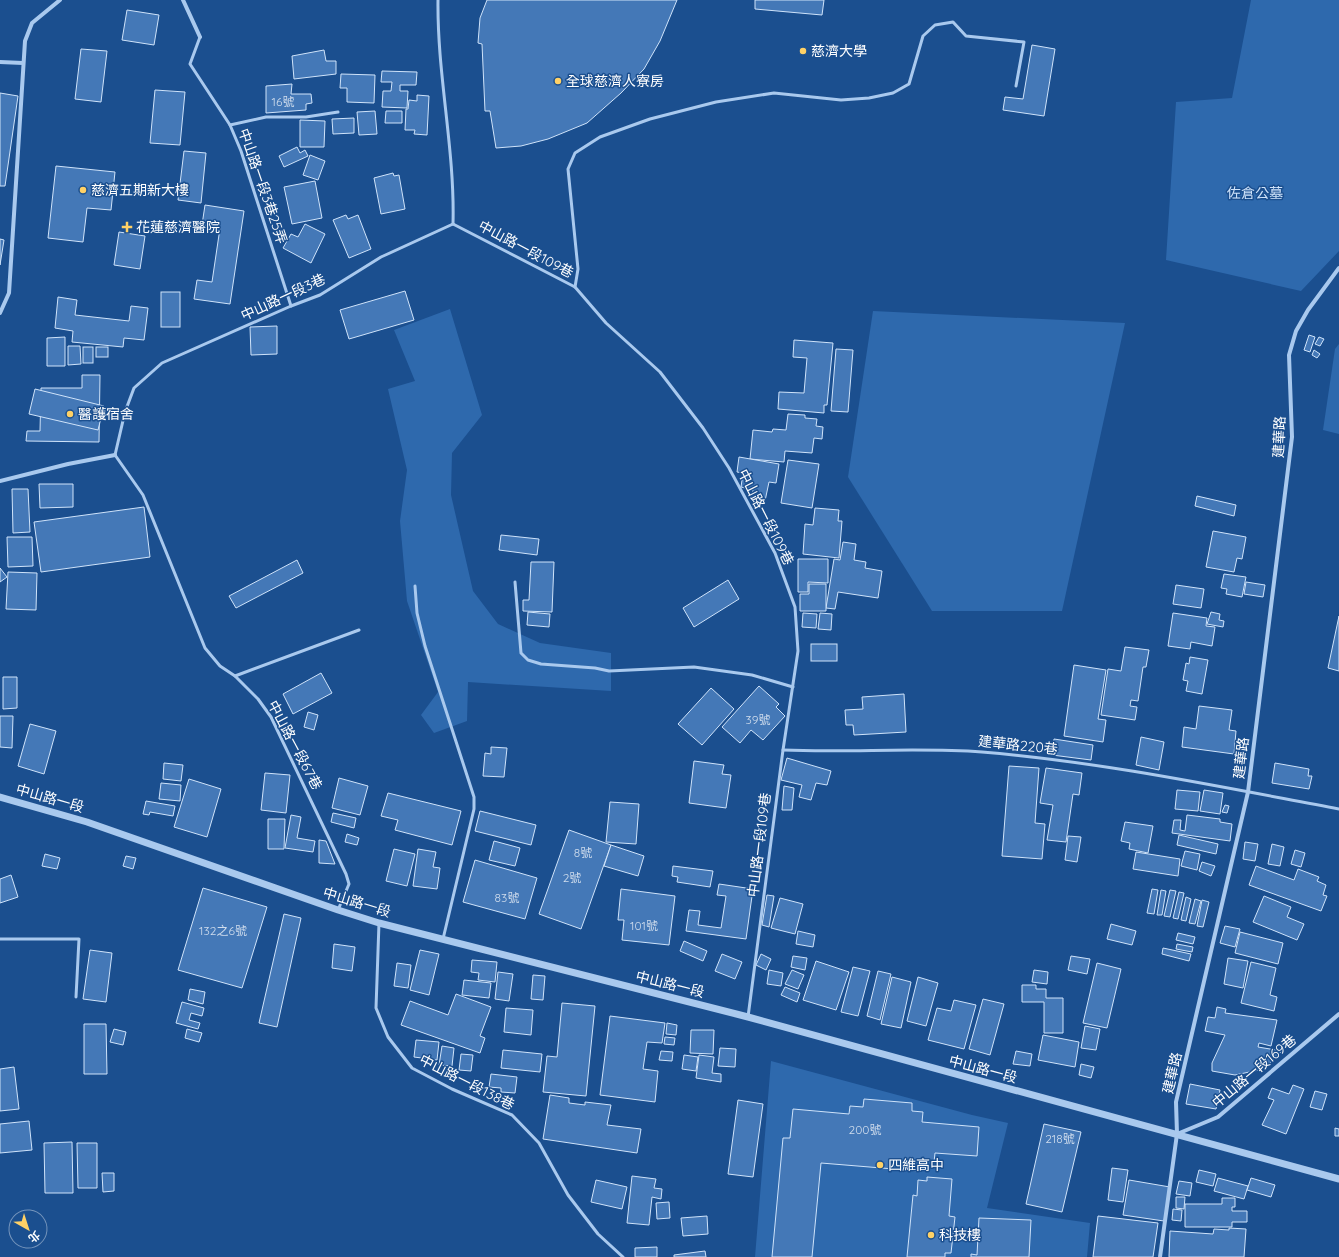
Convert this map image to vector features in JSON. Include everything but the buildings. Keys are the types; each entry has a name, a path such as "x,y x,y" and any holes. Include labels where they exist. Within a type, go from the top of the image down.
{"street":[{"path":"0,313 9,293 25,41 32,23 60,0"},
{"path":"183,0 200,37"},
{"path":"0,62 23,63"},
{"name":"建華路","path":"1160,1257 1177,1134 1176,1102 1248,792 1292,437 1289,355 1296,331 1308,310 1339,268"},
{"path":"0,480 114,455"},
{"name":"中山路一段","path":"0,797 87,822 379,923 748,1017 1339,1179"},
{"name":"中山路一段169巷","path":"1177,1134 1218,1117 1339,1014"}],"lane":[{"path":"438,0 439,36 454,196 453,224"},
{"path":"575,287 578,269 568,170 575,153 600,137 664,115 716,102 774,93 841,100 869,98 893,93 909,84 923,36 935,25 953,22 966,36 1024,42 1016,86"},
{"name":"中山路一段3巷25弄","path":"200,37 190,64 230,125 249,173 290,306"},
{"path":"230,125 266,117 306,117 338,112"},
{"name":"中山路一段109巷","path":"453,224 575,287 606,323 660,372 703,428 729,468 775,552 795,607 798,651 783,750 748,1017"},
{"name":"中山路一段3巷","path":"114,455 125,412 134,388 162,363 290,306 320,295 381,257 453,224"},
{"name":"中山路一段67巷","path":"114,455 143,495 205,648 220,666 236,676 258,699 271,717 346,874 349,884 338,910"},
{"path":"515,582 521,653 528,660 541,664 609,671 694,667 752,675 793,687"},
{"path":"415,586 416,613 425,646 474,797 474,809 443,940"},
{"path":"236,676 359,630"},
{"name":"建華路220巷","path":"783,750 819,752 920,750 981,752 1072,762 1339,809"},
{"name":"中山路一段138巷","path":"379,923 376,1008 388,1037 412,1068 452,1089 512,1115 539,1143 568,1195 598,1234 622,1257"},
{"path":"0,939 79,940 76,997"}],"green space":[{"name":"佐倉公墓","path":"1251,0 1339,0 1339,251 1301,291 1166,260 1176,102 1232,98"},
{"path":"450,309 482,415 452,453 451,495 473,591 498,624 540,643 611,653 611,691 468,682 467,721 434,733 421,715 438,692 407,601 400,521 407,470 388,389 415,381 394,330"},
{"path":"873,311 1125,323 1062,611 932,611 848,477"},
{"path":"1339,344 1339,434 1323,430 1335,349"},
{"name":"四維高中","path":"771,1061 972,1115 1008,1123 987,1208 1090,1223 1087,1257 755,1257"}],"place":[{"name":"慈濟大學","path":"803,51"},
{"name":"全球慈濟人寮房","path":"558,81"},
{"name":"慈濟五期新大樓","path":"83,190"},
{"name":"花蓮慈濟醫院","path":"127,227"},
{"name":"醫護宿舍","path":"70,414"},
{"name":"四維高中","path":"880,1165"},
{"name":"科技樓","path":"931,1235"}]}
